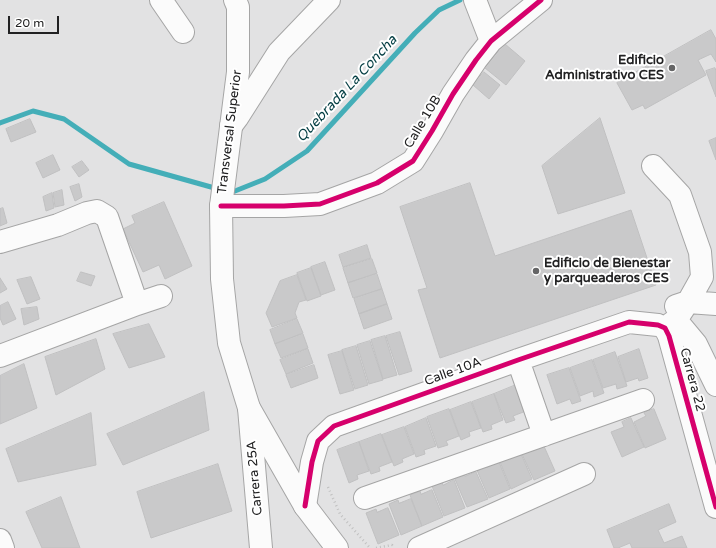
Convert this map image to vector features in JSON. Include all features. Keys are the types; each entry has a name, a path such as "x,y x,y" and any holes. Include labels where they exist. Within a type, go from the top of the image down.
{"street":[{"path":"161,0 183,32"},
{"name":"Transversal Superior","path":"235,0 238,7 238,72 223,194 222,279 229,343 249,408 310,512 337,548"},
{"path":"231,126 238,118 278,52 329,0"},
{"name":"Calle 10B","path":"223,194 284,206 320,204 377,184 413,160 432,131 452,94 476,60 491,42 541,0"},
{"path":"476,2 491,42"},
{"path":"653,166 680,196 700,252 702,277 688,302 670,324 696,344 716,386"},
{"path":"0,242 58,225 88,213 97,212 107,217 137,304"},
{"path":"0,356 161,296"},
{"path":"629,322 688,302 716,304"},
{"name":"Calle 10A","path":"310,512 312,462 318,441 334,426 629,322 658,325 670,324"},
{"name":"Carrera 22","path":"670,324 669,336 716,507"},
{"path":"518,360 544,434"},
{"path":"366,498 643,400"},
{"name":"Carrera 25A","path":"249,408 261,548"},
{"path":"419,548 584,474"},
{"path":"310,512 327,548"},
{"path":"310,512 352,548"},
{"path":"0,540 3,548"}],"path":[{"path":"328,485 340,514 370,548"},
{"path":"376,548 392,545 394,548"}],"building":[{"name":"Edificio Administrativo CES","path":"711,30 716,39 716,62 711,54 698,60 706,75 645,109 643,105 632,110 617,83"},
{"path":"505,44 525,61 506,85 485,68"},
{"path":"715,68 716,71 716,97 706,71"},
{"path":"484,72 500,85 489,99 473,85"},
{"path":"600,118 625,193 558,214 542,166"},
{"path":"30,119 36,132 11,142 6,129"},
{"path":"716,138 716,160 709,141"},
{"path":"53,155 60,170 43,178 36,163"},
{"path":"82,161 89,170 79,177 72,167"},
{"name":"Edificio de Bienestar y parqueaderos CES","path":"470,183 495,256 631,210 656,285 440,358 418,290 427,288 400,207"},
{"path":"79,184 82,197 75,201 70,187"},
{"path":"62,190 64,205 55,207 53,193"},
{"path":"52,193 54,208 46,211 43,197"},
{"path":"164,202 192,266 165,279 159,265 143,272 123,229 135,223 132,216"},
{"path":"3,208 7,223 0,226 0,209"},
{"path":"367,245 371,258 343,267 339,255"},
{"path":"372,259 377,273 348,283 343,268"},
{"path":"325,262 335,290 321,295 311,267"},
{"path":"311,268 321,296 307,301 297,273"},
{"path":"81,272 95,276 91,286 77,281"},
{"path":"377,274 382,289 353,298 348,283"},
{"path":"297,275 306,300 299,302 295,313 297,318 272,327 266,313 280,281"},
{"path":"31,277 40,299 27,304 17,280"},
{"path":"0,278 7,289 0,293"},
{"path":"382,289 387,304 359,314 354,299"},
{"path":"8,302 16,319 3,325 0,318 0,306"},
{"path":"387,304 392,319 364,329 359,314"},
{"path":"37,307 39,319 24,325 21,309"},
{"path":"297,319 303,333 275,344 270,330"},
{"path":"149,324 165,357 129,368 113,334"},
{"path":"400,332 412,371 399,375 386,336"},
{"path":"303,334 308,348 281,358 275,344"},
{"path":"385,336 397,375 383,379 371,340"},
{"path":"96,339 105,369 56,395 45,357"},
{"path":"370,341 383,380 369,384 357,345"},
{"path":"356,346 368,385 355,389 342,350"},
{"path":"308,349 313,363 286,374 280,360"},
{"path":"639,349 648,378 639,381 638,378 626,382 618,357"},
{"path":"342,351 354,390 340,394 328,355"},
{"path":"615,352 627,386 617,389 616,384 603,388 593,360"},
{"path":"592,360 604,393 594,397 593,391 580,396 570,368"},
{"path":"24,364 37,408 0,424 0,376"},
{"path":"314,365 318,378 291,388 286,375"},
{"path":"569,368 581,401 572,404 570,399 557,404 547,375"},
{"path":"516,385 526,411 513,416 515,420 506,423 494,394"},
{"path":"204,392 209,430 123,465 107,434"},
{"path":"494,394 503,420 491,425 492,429 483,432 472,402"},
{"path":"471,402 481,428 469,432 470,436 461,440 450,410"},
{"path":"449,409 459,436 446,441 448,445 438,448 427,417"},
{"path":"654,409 666,439 645,448 634,422 646,416 644,413"},
{"path":"91,413 96,465 18,482 6,449"},
{"path":"426,418 436,446 424,450 425,454 416,457 405,427"},
{"path":"631,418 644,447 622,457 611,432 624,427 622,422"},
{"path":"404,427 414,454 402,459 403,462 394,466 382,435"},
{"path":"381,434 392,462 379,467 380,471 371,474 359,442"},
{"path":"359,442 369,471 357,475 358,479 349,483 337,450"},
{"path":"543,444 555,471 534,480 520,450"},
{"path":"508,453 510,459 521,454 532,479 511,489 498,457"},
{"path":"499,462 510,489 489,498 476,468 486,464 487,467"},
{"path":"218,464 232,511 151,538 137,492"},
{"path":"476,472 488,499 467,507 454,477 464,473 465,476"},
{"path":"454,480 465,508 444,516 432,486 442,482 443,485"},
{"path":"432,490 443,517 422,526 410,495 420,491 421,494"},
{"path":"61,497 80,548 42,548 26,512"},
{"path":"411,499 422,526 401,535 389,504 398,500 399,503"},
{"path":"669,504 676,522 658,530 664,543 682,536 687,548 632,548 630,543 614,548 607,530"},
{"path":"388,508 399,535 378,544 366,513 376,509 377,512"}],"waterway":[{"name":"Quebrada La Concha","path":"227,190 235,191 265,179 307,151 415,33 439,10 460,0"},
{"name":"Quebrada La Concha","path":"0,123 33,111 64,119 129,164 211,187"}],"cycle path":[{"path":"221,206 284,206 320,204 377,183 413,161 453,94 491,41 541,0"},
{"path":"305,506 312,462 318,441 334,426 629,322 658,325 665,328 669,336 716,507"}],"place":[{"name":"Edificio Administrativo CES","path":"672,68"},
{"name":"Edificio de Bienestar y parqueaderos CES","path":"536,271"}]}
